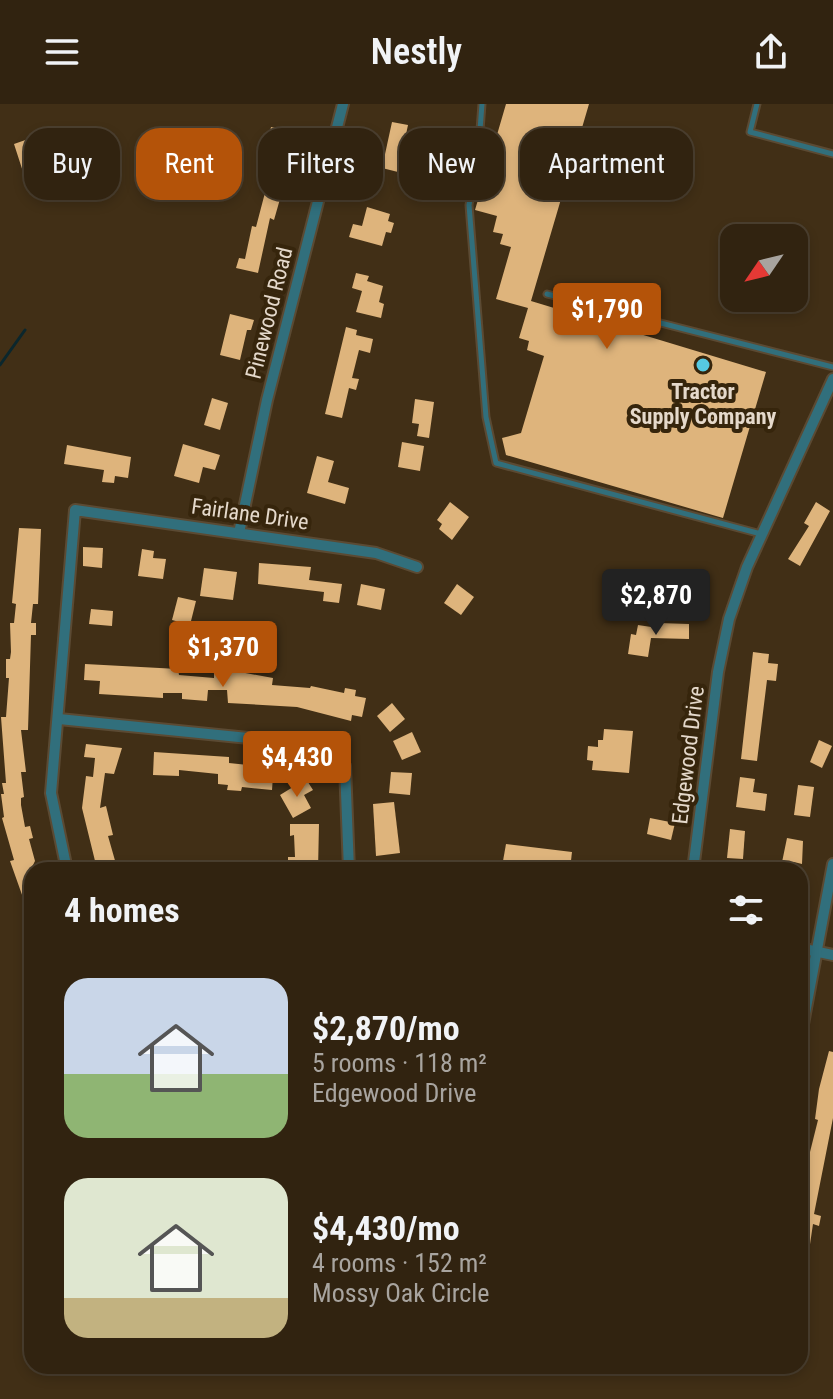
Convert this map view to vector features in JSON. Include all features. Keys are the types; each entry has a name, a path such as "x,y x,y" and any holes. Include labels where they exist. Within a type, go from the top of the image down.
{"street":[{"name":"Pinewood Road","path":"239,533 267,400 343,104"},
{"name":"Edgewood Drive","path":"694,862 718,672 729,619 762,534 833,379"},
{"name":"Fairlane Drive","path":"59,719 75,510 376,553 417,567"},
{"path":"65,862 51,793 59,719 299,743 345,766 349,862"},
{"path":"808,999 833,864"},
{"path":"808,950 833,955"}],"lane":[{"path":"482,104 478,156 469,205 486,417 496,463 762,534"},
{"path":"757,104 750,132 833,154"},
{"path":"547,294 833,367"}],"building":[{"path":"506,104 589,104 582,128 520,128 520,200 561,200 531,301 766,372 723,518 506,455 502,438 521,433 544,356 527,350 529,341 519,338 528,308 496,299 511,247 500,244 503,234 493,232 497,216 475,210 478,200 504,200 504,128 499,128"},
{"path":"392,122 408,125 407,128 399,128 398,172 383,168"},
{"path":"24,140 24,175 14,144"},
{"path":"263,200 280,200 274,220 270,218 258,273 236,268 239,258 245,259 252,226 256,227"},
{"path":"367,207 390,214 388,221 394,223 391,233 386,232 382,246 349,237 353,224 362,226"},
{"path":"356,273 369,276 367,281 383,286 379,302 384,304 381,318 356,312 362,291 352,288"},
{"path":"230,314 254,320 251,330 247,330 240,360 220,355"},
{"path":"346,327 357,330 356,335 373,339 370,353 359,350 352,378 359,379 356,390 349,388 342,418 325,414"},
{"path":"212,398 228,403 220,430 204,425"},
{"path":"415,399 434,402 429,438 417,436 419,424 412,423"},
{"path":"402,442 424,446 420,471 398,467"},
{"path":"183,444 220,455 215,470 203,467 199,483 174,476"},
{"path":"67,445 131,457 128,478 115,476 114,483 102,482 104,470 64,464"},
{"path":"317,456 334,461 328,482 349,488 345,504 307,493"},
{"path":"450,502 469,517 452,540 439,529 442,524 437,520"},
{"path":"816,502 830,511 800,566 788,559 809,526 804,523"},
{"path":"19,528 41,529 38,604 33,604 31,623 36,623 36,635 31,635 28,730 21,730 26,772 21,772 24,797 21,798 21,805 25,827 30,826 33,838 29,839 35,861 24,862 24,900 10,861 14,860 2,818 1,794 4,794 2,783 6,783 1,717 6,717 9,678 6,678 6,659 10,659 10,623 14,623 16,604 12,603"},
{"path":"83,547 103,548 102,568 83,566"},
{"path":"142,549 154,551 153,558 166,559 163,579 138,576"},
{"path":"259,563 311,567 309,580 342,584 339,603 323,601 324,592 258,584"},
{"path":"204,568 237,572 233,600 200,596"},
{"path":"361,584 385,589 381,610 357,605"},
{"path":"457,584 474,597 461,615 444,603"},
{"path":"178,597 196,601 190,625 172,620"},
{"path":"91,609 113,611 112,626 89,624"},
{"path":"659,623 689,624 689,639 651,638 648,657 628,654 631,634 636,635 638,625 658,628"},
{"path":"753,652 769,654 768,663 778,664 776,681 767,680 757,761 741,759"},
{"path":"85,664 178,669 179,675 214,678 214,672 240,672 273,678 272,685 311,686 344,693 345,688 356,690 355,696 366,698 362,717 352,715 351,721 297,707 228,703 227,690 208,690 207,701 182,699 182,693 163,693 163,698 99,694 100,681 84,680"},
{"path":"392,703 405,719 390,732 377,716"},
{"path":"604,729 633,731 629,773 592,770 593,761 587,760 588,746 598,747 598,740 603,740"},
{"path":"412,732 421,752 402,760 393,741"},
{"path":"819,740 832,746 822,768 810,762"},
{"path":"86,744 122,748 114,774 105,773 100,808 106,806 113,835 108,836 115,862 95,862 82,808 86,776 93,777 95,758 84,757"},
{"path":"154,752 229,757 229,763 248,765 248,759 274,762 272,790 242,787 241,791 227,790 228,785 218,784 218,774 179,770 179,776 153,775"},
{"path":"391,772 412,773 410,795 389,793"},
{"path":"740,777 755,779 753,792 767,794 765,811 736,807"},
{"path":"306,779 313,790 304,795 311,808 293,818 280,795"},
{"path":"798,785 814,787 810,817 794,815"},
{"path":"394,802 400,853 376,856 373,804"},
{"path":"650,818 675,823 671,840 647,834"},
{"path":"290,824 319,824 318,862 288,862 288,857 295,857 294,835 290,836"},
{"path":"730,829 745,831 743,859 727,858"},
{"path":"787,838 803,841 802,862 782,862"},
{"path":"506,844 572,852 571,862 503,861"},
{"path":"829,1051 833,1052 833,1118 814,1214 821,1216 819,1226 813,1224 808,1258 808,1160 818,1120 815,1119"}],"waterway":[{"path":"0,365 25,330"}],"place":[{"name":"Tractor Supply Company","path":"703,365"}]}
